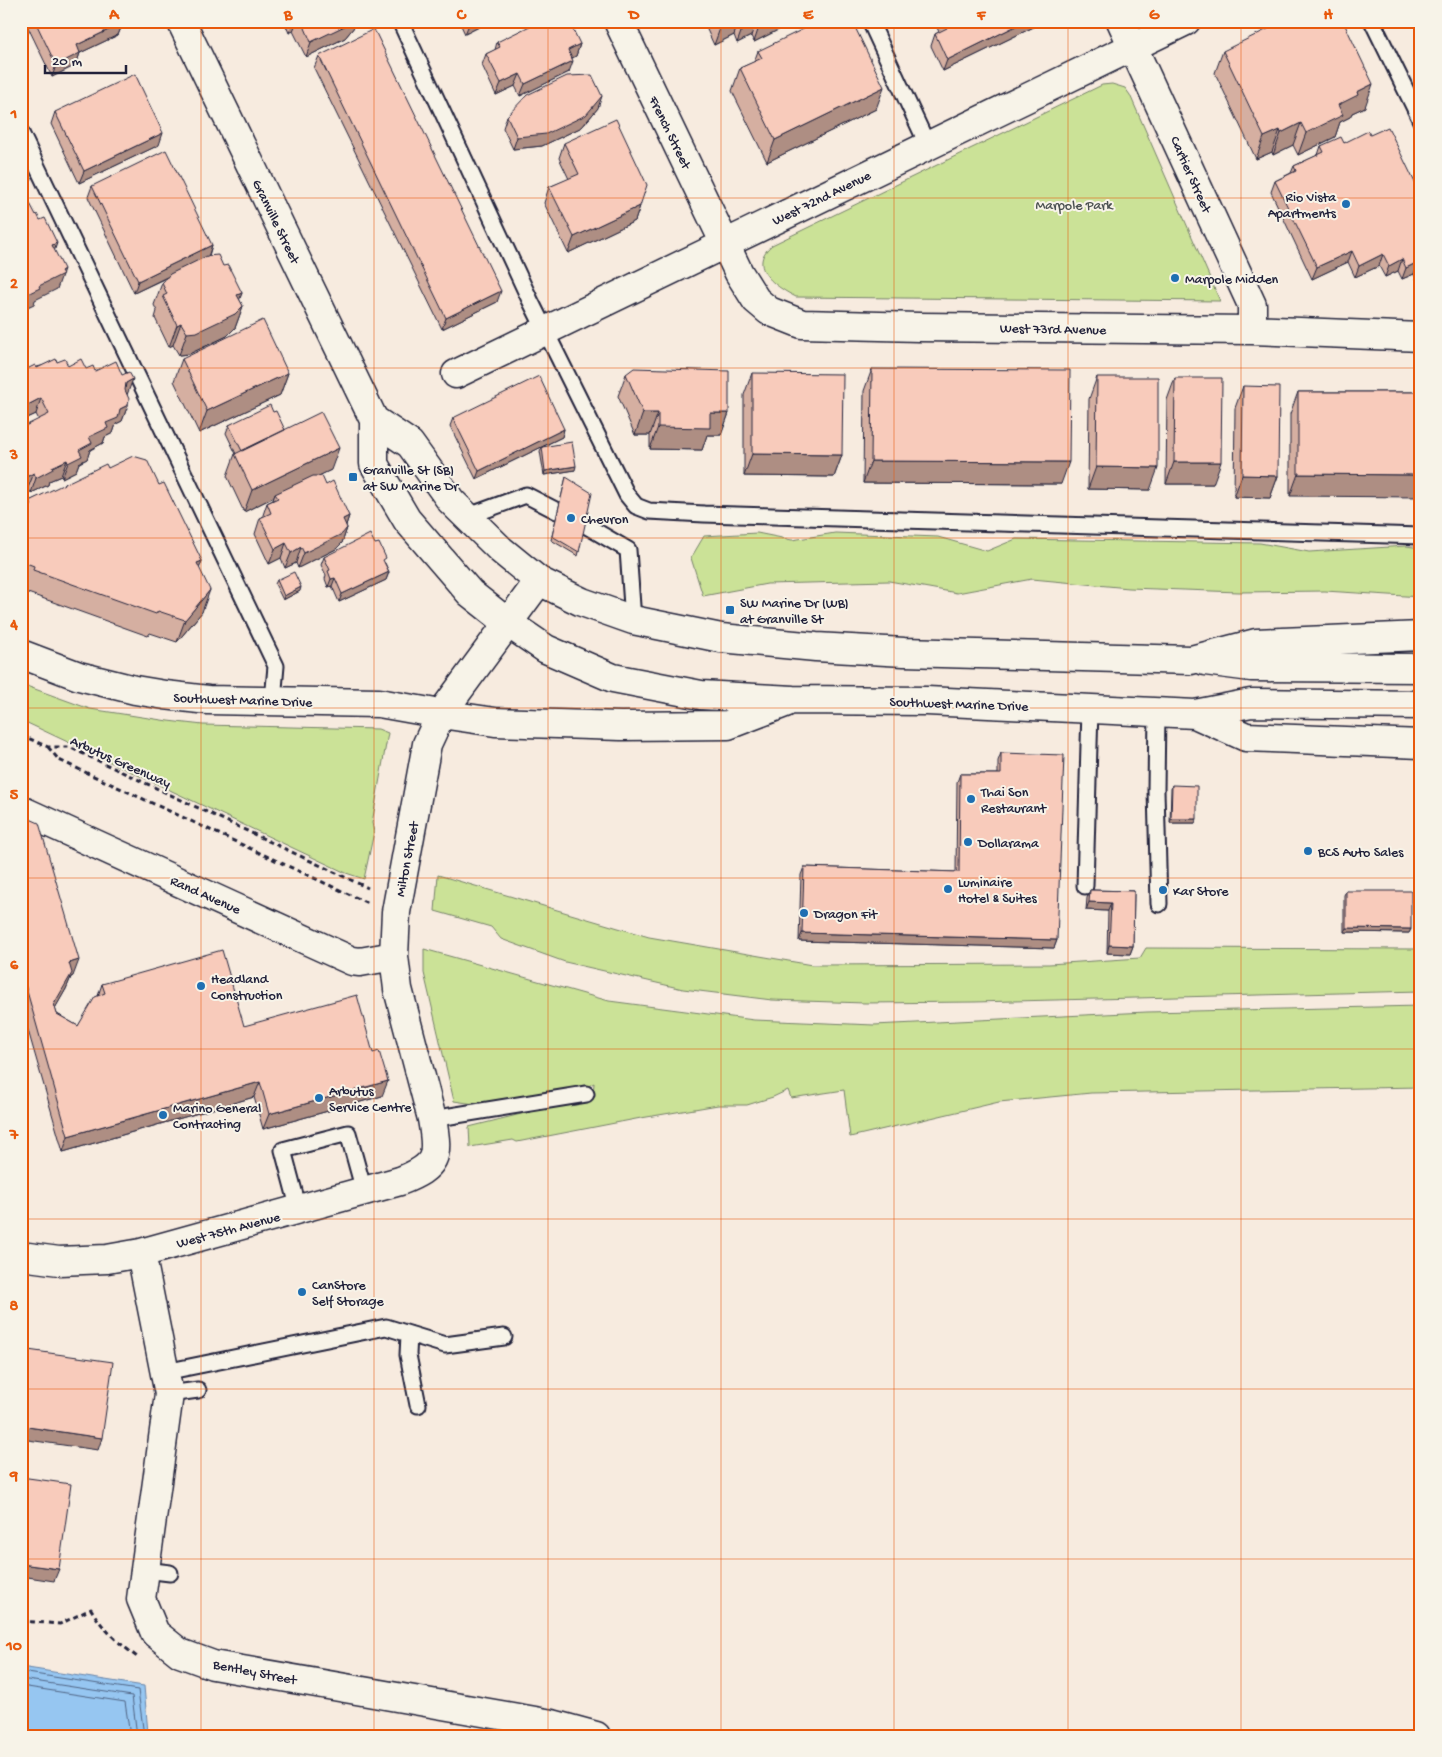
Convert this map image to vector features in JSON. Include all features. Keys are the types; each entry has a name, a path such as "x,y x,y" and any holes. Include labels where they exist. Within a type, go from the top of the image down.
{"street":[{"name":"Granville Street","path":"181,21 374,420 374,464 407,520 470,593 508,623"},
{"name":"French Street","path":"618,21 724,244"},
{"name":"Cartier Street","path":"1121,21 1252,305 1252,330"},
{"name":"West 72nd Avenue","path":"456,374 1186,21"},
{"name":"West 73rd Avenue","path":"724,244 756,300 769,311 802,324 1252,330 1421,337"},
{"path":"374,420 410,444 451,502 501,550 539,581 582,602 633,620 721,638 816,647 914,652 1191,660 1251,667 1421,668"},
{"name":"Milton Street","path":"428,1166 436,1152 436,1141 398,989 394,956 396,912 427,744 441,714 539,581"},
{"name":"Southwest Marine Drive","path":"508,623 546,649 613,678 701,695 793,700 927,701 1195,714 1246,738 1421,744"},
{"path":"1191,660 1256,642 1421,636"},
{"name":"Southwest Marine Drive","path":"21,654 79,676 135,690 165,695 208,700 378,703 495,722 621,726 728,725 793,700"},
{"path":"1195,714 1251,703 1421,705"},
{"name":"Rand Avenue","path":"21,810 352,961 360,962 394,956"},
{"name":"West 75th Avenue","path":"21,1256 59,1260 107,1259 141,1253 400,1181 415,1175 428,1166"},
{"name":"Bentley Street","path":"141,1253 167,1383 158,1571 141,1599 155,1633 180,1653 213,1665 511,1709 552,1724 596,1736"}],"lane":[{"path":"400,21 546,330 627,495 636,506 649,511 1421,536"},
{"path":"870,21 928,146"},
{"path":"1372,21 1421,121"},
{"path":"21,133 28,164 276,666 273,700"},
{"path":"466,517 526,495 557,511"},
{"path":"585,525 628,550 633,620"},
{"path":"1085,886 1090,709"},
{"path":"1157,712 1156,790 1159,904"},
{"path":"432,1119 586,1094"},
{"path":"299,1210 283,1150 348,1133 364,1191"},
{"path":"167,1383 386,1327 445,1345 504,1337"},
{"path":"409,1334 408,1355 418,1405"},
{"path":"167,1383 198,1390"}],"path":[{"path":"21,735 48,747"},
{"name":"Arbutus Greenway","path":"48,747 69,747 368,888"},
{"name":"Arbutus Greenway","path":"48,747 59,760 364,902"},
{"path":"21,1621 60,1624 90,1609 100,1624 114,1638 144,1662"}],"green space":[{"name":"Marpole Park","path":"1112,84 1125,88 1130,95 1220,301 796,297 780,288 767,276 762,261 765,253 772,245 1102,85"},
{"path":"757,533 792,540 835,533 938,537 987,551 1016,539 1260,543 1309,552 1406,546 1421,548 1421,597 1325,591 1239,592 1129,588 1032,579 957,593 889,581 767,584 703,596 691,558 704,536"},
{"path":"21,684 90,709 168,721 203,725 378,729 388,733 372,823 374,832 364,879 346,873 21,720"},
{"path":"438,875 649,937 812,965 1049,964 1140,958 1146,948 1421,949 1421,991 974,1002 865,1003 772,1000 683,989 565,962 501,939 491,927 435,911"},
{"path":"424,949 609,1001 754,1020 874,1025 1147,1012 1421,1006 1421,1087 1091,1093 999,1102 850,1137 844,1090 791,1098 788,1090 747,1105 718,1105 517,1142 513,1140 470,1147 469,1127 593,1096 594,1083 585,1088 474,1104 454,1101 424,973"}],"water":[{"path":"21,1667 144,1686 148,1733 161,1736 21,1736"}],"building":[{"path":"35,21 122,21 123,23 77,45 80,53 56,65"},
{"path":"302,21 352,21 311,42"},
{"path":"540,21 569,21 580,44 568,50 573,61 525,84 520,74 501,83 486,54 500,47 497,42"},
{"path":"820,21 827,21 829,25 838,21 852,21 884,87 775,140 740,68 762,58 758,51"},
{"path":"944,21 1026,21 947,60 935,34 947,28"},
{"path":"1284,21 1343,21 1373,84 1357,92 1358,95 1338,105 1343,115 1306,133 1301,123 1281,133 1280,130 1264,137 1223,51"},
{"path":"374,29 501,291 446,318 319,56"},
{"path":"135,74 163,133 84,171 55,112"},
{"path":"592,75 602,96 586,115 546,134 517,137 507,116 527,95 567,76"},
{"path":"616,119 647,185 640,206 574,237 549,187 579,174 564,143"},
{"name":"Rio Vista Apartments","path":"1388,127 1421,195 1421,267 1418,262 1406,268 1402,259 1389,266 1383,254 1359,266 1352,251 1317,267 1275,181 1296,171 1294,166 1324,152 1321,146 1341,137 1344,143 1368,131 1370,135"},
{"path":"166,150 212,245 138,281 92,186"},
{"path":"24,192 40,220 45,218 57,243 52,245 64,269 61,271 63,274 21,297 21,194"},
{"path":"218,255 223,266 228,265 242,293 237,295 243,306 235,314 197,332 187,333 181,323 177,325 163,296 167,294 162,283 170,274 207,256"},
{"path":"263,320 288,373 207,411 182,359"},
{"path":"56,359 57,362 65,359 68,366 81,359 86,369 93,366 95,371 116,361 122,375 129,372 133,379 126,383 125,390 129,399 128,405 120,409 118,418 106,423 108,428 89,437 92,443 79,450 82,456 68,463 67,460 52,467 53,469 36,478 34,473 24,478 23,476 21,477 21,428 49,414 41,398 22,408 21,362 25,370 35,365 37,368"},
{"path":"634,368 729,371 729,413 710,413 710,428 658,427 658,413 643,413 626,374"},
{"path":"872,369 1070,370 1069,462 871,461"},
{"path":"752,373 843,374 842,455 752,454"},
{"path":"539,376 564,429 479,471 453,418"},
{"path":"1097,377 1158,377 1158,468 1096,467"},
{"path":"1175,378 1222,378 1221,462 1174,462"},
{"path":"1243,386 1279,387 1278,476 1242,475"},
{"path":"1298,392 1421,392 1421,475 1298,474"},
{"path":"270,405 273,412 276,411 285,430 242,451 229,425"},
{"path":"321,412 339,448 252,490 235,454"},
{"path":"572,442 576,466 545,471 542,447"},
{"path":"133,456 147,460 159,485 164,483 202,561 197,563 210,590 185,620 158,611 156,614 33,570 34,566 21,561 21,510 32,505 29,501 106,464 108,468"},
{"path":"313,476 322,476 326,485 333,481 349,516 343,519 347,528 342,534 304,553 301,547 291,553 286,543 275,549 260,518 271,513 267,503 278,498 275,494"},
{"name":"Chevron","path":"566,477 592,493 579,552 552,536"},
{"path":"370,534 375,544 379,543 386,558 383,560 389,572 342,594 335,578 331,579 328,571 330,570 324,557"},
{"path":"294,572 301,587 284,596 277,580"},
{"path":"1001,753 1064,755 1057,940 802,933 804,867 959,872 960,774 1001,774"},
{"path":"1172,785 1197,786 1197,819 1171,819"},
{"path":"21,815 39,823 79,960 69,963 72,973 54,1004 57,1014 78,1026 95,997 105,993 102,984 222,950 244,1026 357,995 373,1053 379,1051 388,1081 269,1114 260,1082 68,1136 21,970"},
{"path":"1090,890 1134,891 1133,946 1109,945 1111,903 1089,902"},
{"path":"1346,891 1411,891 1411,929 1346,928"},
{"path":"21,1349 113,1362 102,1438 21,1426"},
{"path":"21,1477 71,1484 59,1569 21,1564"}],"place":[{"name":"Rio Vista Apartments","path":"1346,204"},
{"name":"Marpole Midden","path":"1175,278"},
{"name":"Granville St (SB) at SW Marine Dr","path":"353,477"},
{"name":"Chevron","path":"571,518"},
{"name":"SW Marine Dr (WB) at Granville St","path":"730,610"},
{"name":"Thai Son Restaurant","path":"971,799"},
{"name":"Dollarama","path":"968,842"},
{"name":"BCS Auto Sales","path":"1308,851"},
{"name":"Luminaire Hotel & Suites","path":"948,889"},
{"name":"Kar Store","path":"1163,890"},
{"name":"Dragon Fit","path":"804,913"},
{"name":"Headland Construction","path":"201,986"},
{"name":"Arbutus Service Centre","path":"319,1098"},
{"name":"Marino General Contracting","path":"163,1115"},
{"name":"CanStore Self Storage","path":"302,1292"}]}
